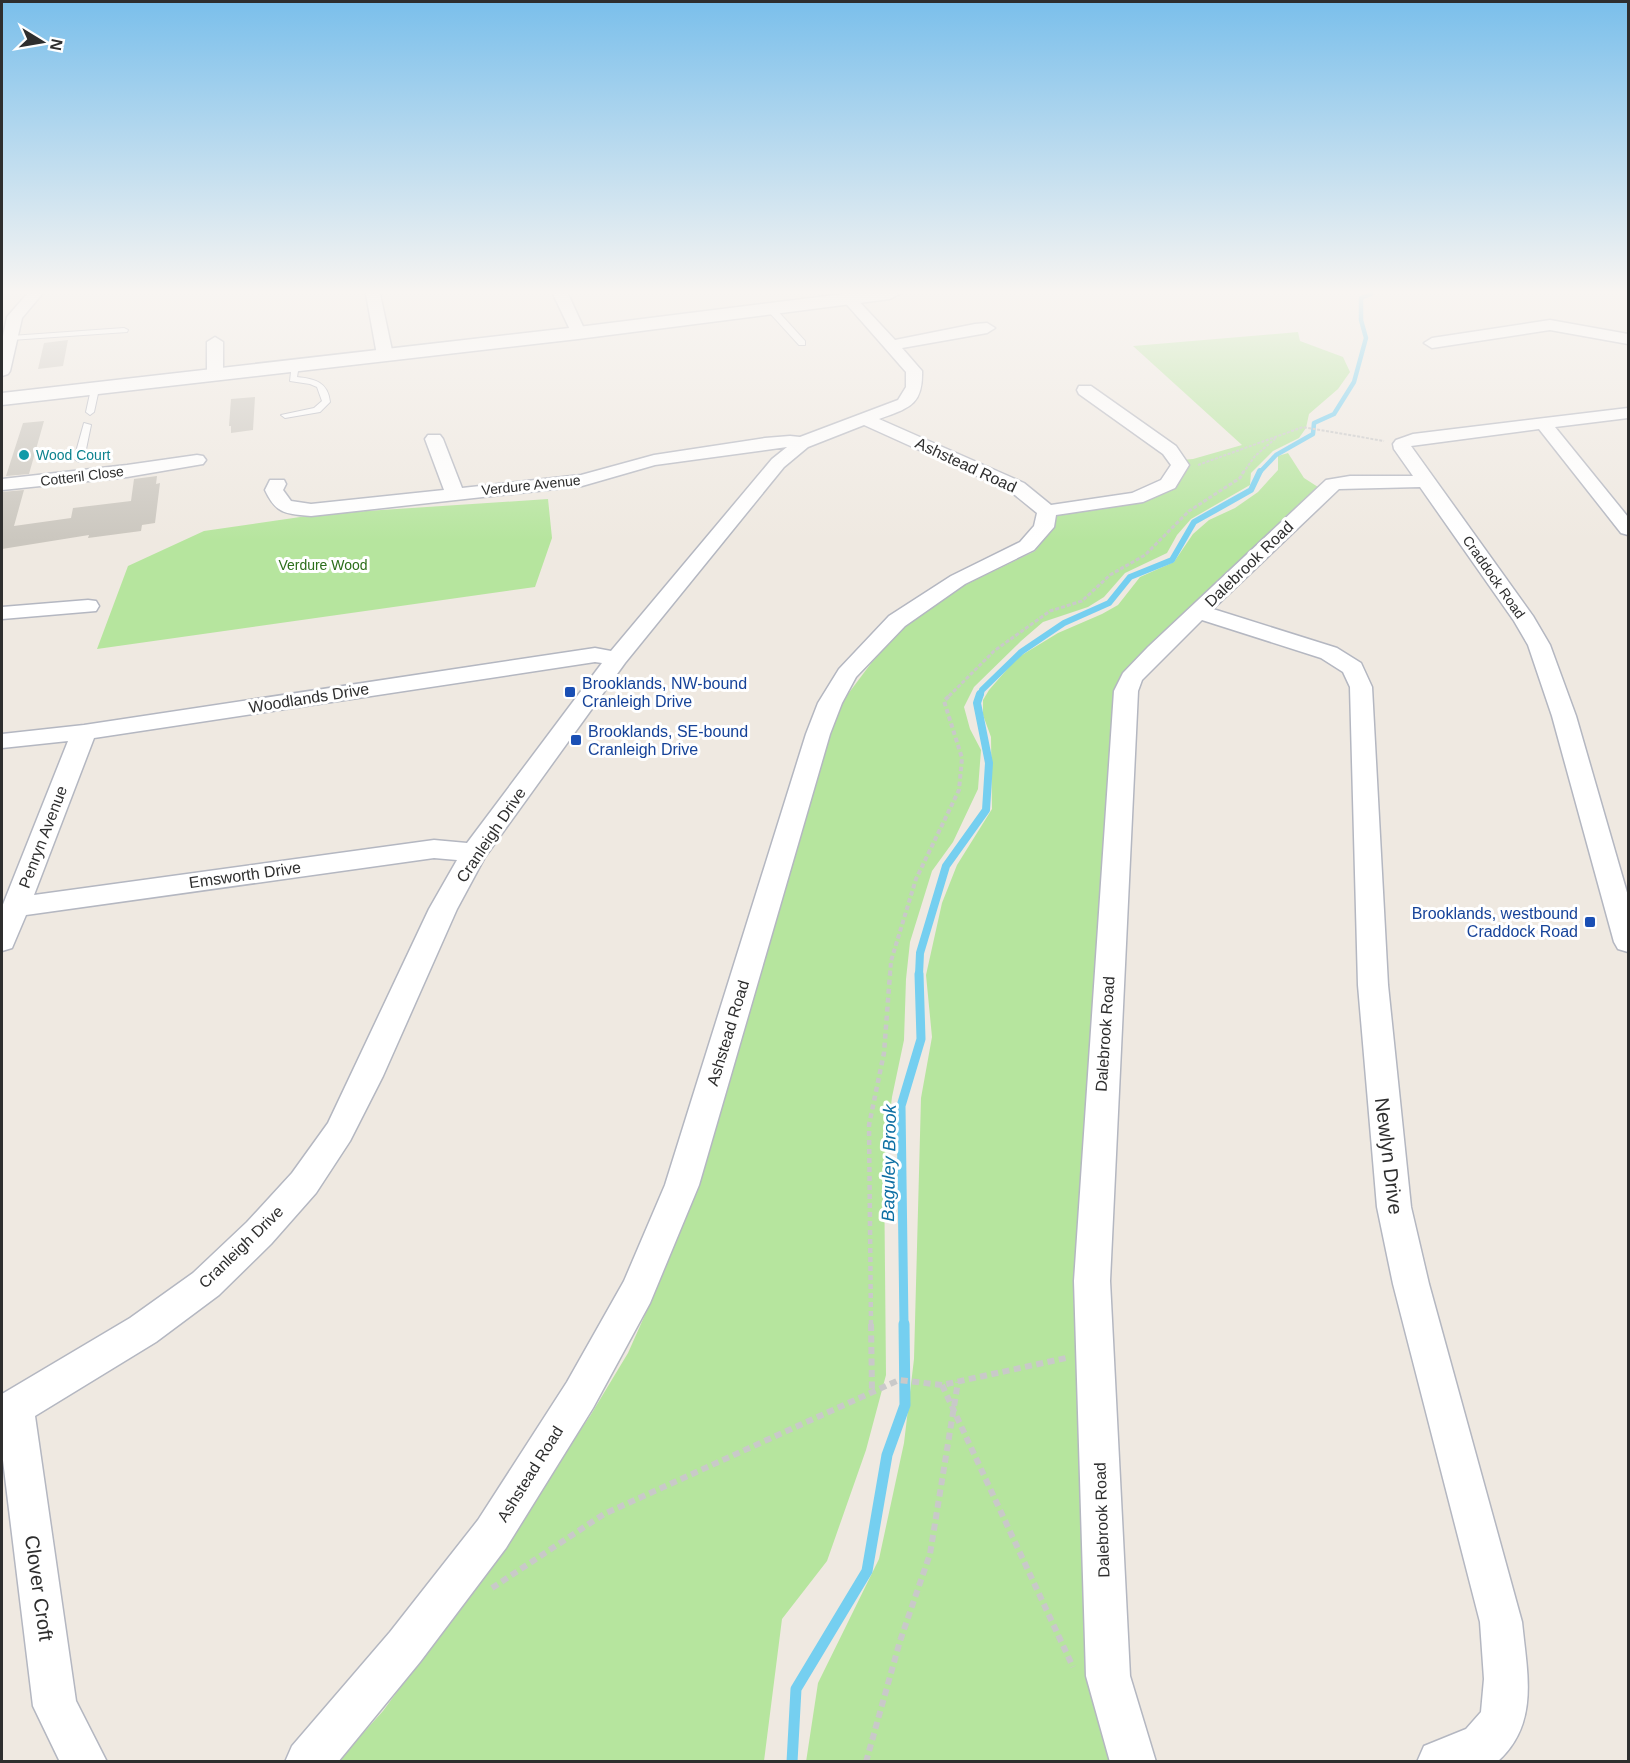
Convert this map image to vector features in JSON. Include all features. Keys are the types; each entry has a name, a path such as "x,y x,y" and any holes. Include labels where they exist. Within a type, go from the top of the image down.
{"street":[{"path":"2,399 204,376"},
{"name":"Cranleigh Drive","path":"8,1410 143,1330 206,1284 259,1233 304,1183 339,1132 443,909 474,853 617,658 778,463 802,443 905,402 914,387 914,376"},
{"path":"1047,510 1136,498 1168,484 1180,465 1170,450 1085,390"},
{"path":"1402,444 1413,439 1629,413"},
{"name":"Ashstead Road","path":"308,1761 405,1647 492,1534 580,1395 637,1290 682,1185 808,767 830,703 847,674 897,621 958,580 1027,546 1044,527 1047,510 1017,487 865,419"},
{"path":"1542,422 1629,529"},
{"path":"434,439 455,494"},
{"name":"Verdure Avenue","path":"278,484 274,490 278,501 286,508 310,510 582,480 654,460 755,444 790,441 802,443"},
{"name":"Craddock Road","path":"1402,444 1403,449 1525,621 1539,645 1564,716 1629,942"},
{"name":"Cotteril Close","path":"2,485 127,471 197,460"},
{"name":"Dalebrook Road","path":"1132,1761 1108,1676 1092,1281 1126,692 1131,678 1333,484 1427,481"},
{"path":"2,613 88,606"},
{"name":"Newlyn Drive","path":"1199,612 1329,653 1353,668 1361,687 1373,984 1394,1207 1411,1284 1501,1622 1506,1678 1503,1720 1482,1745 1440,1761"},
{"name":"Woodlands Drive","path":"2,741 84,732 595,655 617,658"},
{"name":"Penryn Avenue","path":"2,941 84,732"},
{"name":"Emsworth Drive","path":"16,907 434,849 474,853"},
{"name":"Clover Croft","path":"8,1410 55,1706 84,1761"}],"lane":[{"path":"285,415 317,410 326,402 326,392 323,388 310,381 293,379 293,376"},
{"path":"90,412 94,389"},
{"path":"80,459 87,425"}],"path":[{"path":"1180,465 1197,465 1307,427 1402,444"},
{"path":"872,1392 869,1125 884,1053 891,961 916,879 959,790 962,758 944,701 994,651 1050,611 1082,601 1110,575 1145,555 1189,511 1240,478 1255,456 1276,438"},
{"path":"485,1593 604,1514 899,1380 942,1384 957,1382 1096,1351"},
{"path":"866,1761 900,1641 930,1554 957,1382"},
{"path":"942,1384 1074,1670"}],"green space":[{"path":"1166,376 1347,376 1338,389 1309,414 1306,428 1299,438 1273,451 1251,473 1250,485 1191,519 1177,535 1167,553 1125,573 1104,597 1088,607 1043,622 974,687 964,707 970,729 981,750 978,789 953,842 932,871 910,942 904,1040 892,1097 884,1163 886,1375 866,1450 827,1561 782,1619 764,1761 337,1762 383,1711 438,1636 590,1416 628,1353 664,1272 695,1187 821,756 842,702 872,662 911,620 961,587 1035,551 1053,529 1053,513 1164,491 1182,477 1184,468 1182,460 1242,445"},
{"path":"1288,453 1304,478 1318,487 1119,678 1089,1136 1114,1761 806,1762 818,1683 879,1559 904,1443 914,1359 921,1098 932,1037 926,975 942,903 957,865 992,809 991,737 983,715 983,700 1017,658 1058,633 1118,605 1140,577 1174,562 1193,534 1209,520 1235,508 1258,492 1278,470 1278,456"},
{"name":"Verdure Wood","path":"548,499 552,538 535,587 97,649 128,566 204,531 321,514"}],"building":[{"path":"255,397 253,430 231,433 231,426 229,426 231,399"},
{"path":"44,421 29,474 6,476 23,423"},
{"path":"157,476 156,484 160,483 155,523 142,525 141,531 88,538 89,535 2,549 2,492 24,490 14,526 71,518 73,508 131,501 134,479"}],"waterway":[{"name":"Baguley Brook","path":"1259,473 1276,455 1313,434 1314,423 1334,414 1356,376"},
{"name":"Baguley Brook","path":"980,696 982,690 1021,652 1064,623 1109,603 1130,577 1172,560 1194,522 1251,490 1259,473"},
{"name":"Baguley Brook","path":"919,975 920,953 946,866 986,810 989,763 977,703 980,694"},
{"name":"Baguley Brook","path":"904,1325 901,1106 921,1039 919,975"},
{"name":"Baguley Brook","path":"792,1762 796,1689 867,1571 887,1455 905,1405 904,1324"}],"place":[{"name":"Wood Court","path":"24,455"},
{"name":"Brooklands, NW-bound Cranleigh Drive","path":"570,692"},
{"name":"Brooklands, SE-bound Cranleigh Drive","path":"576,740"},
{"name":"Brooklands, westbound Craddock Road","path":"1590,922"}]}
